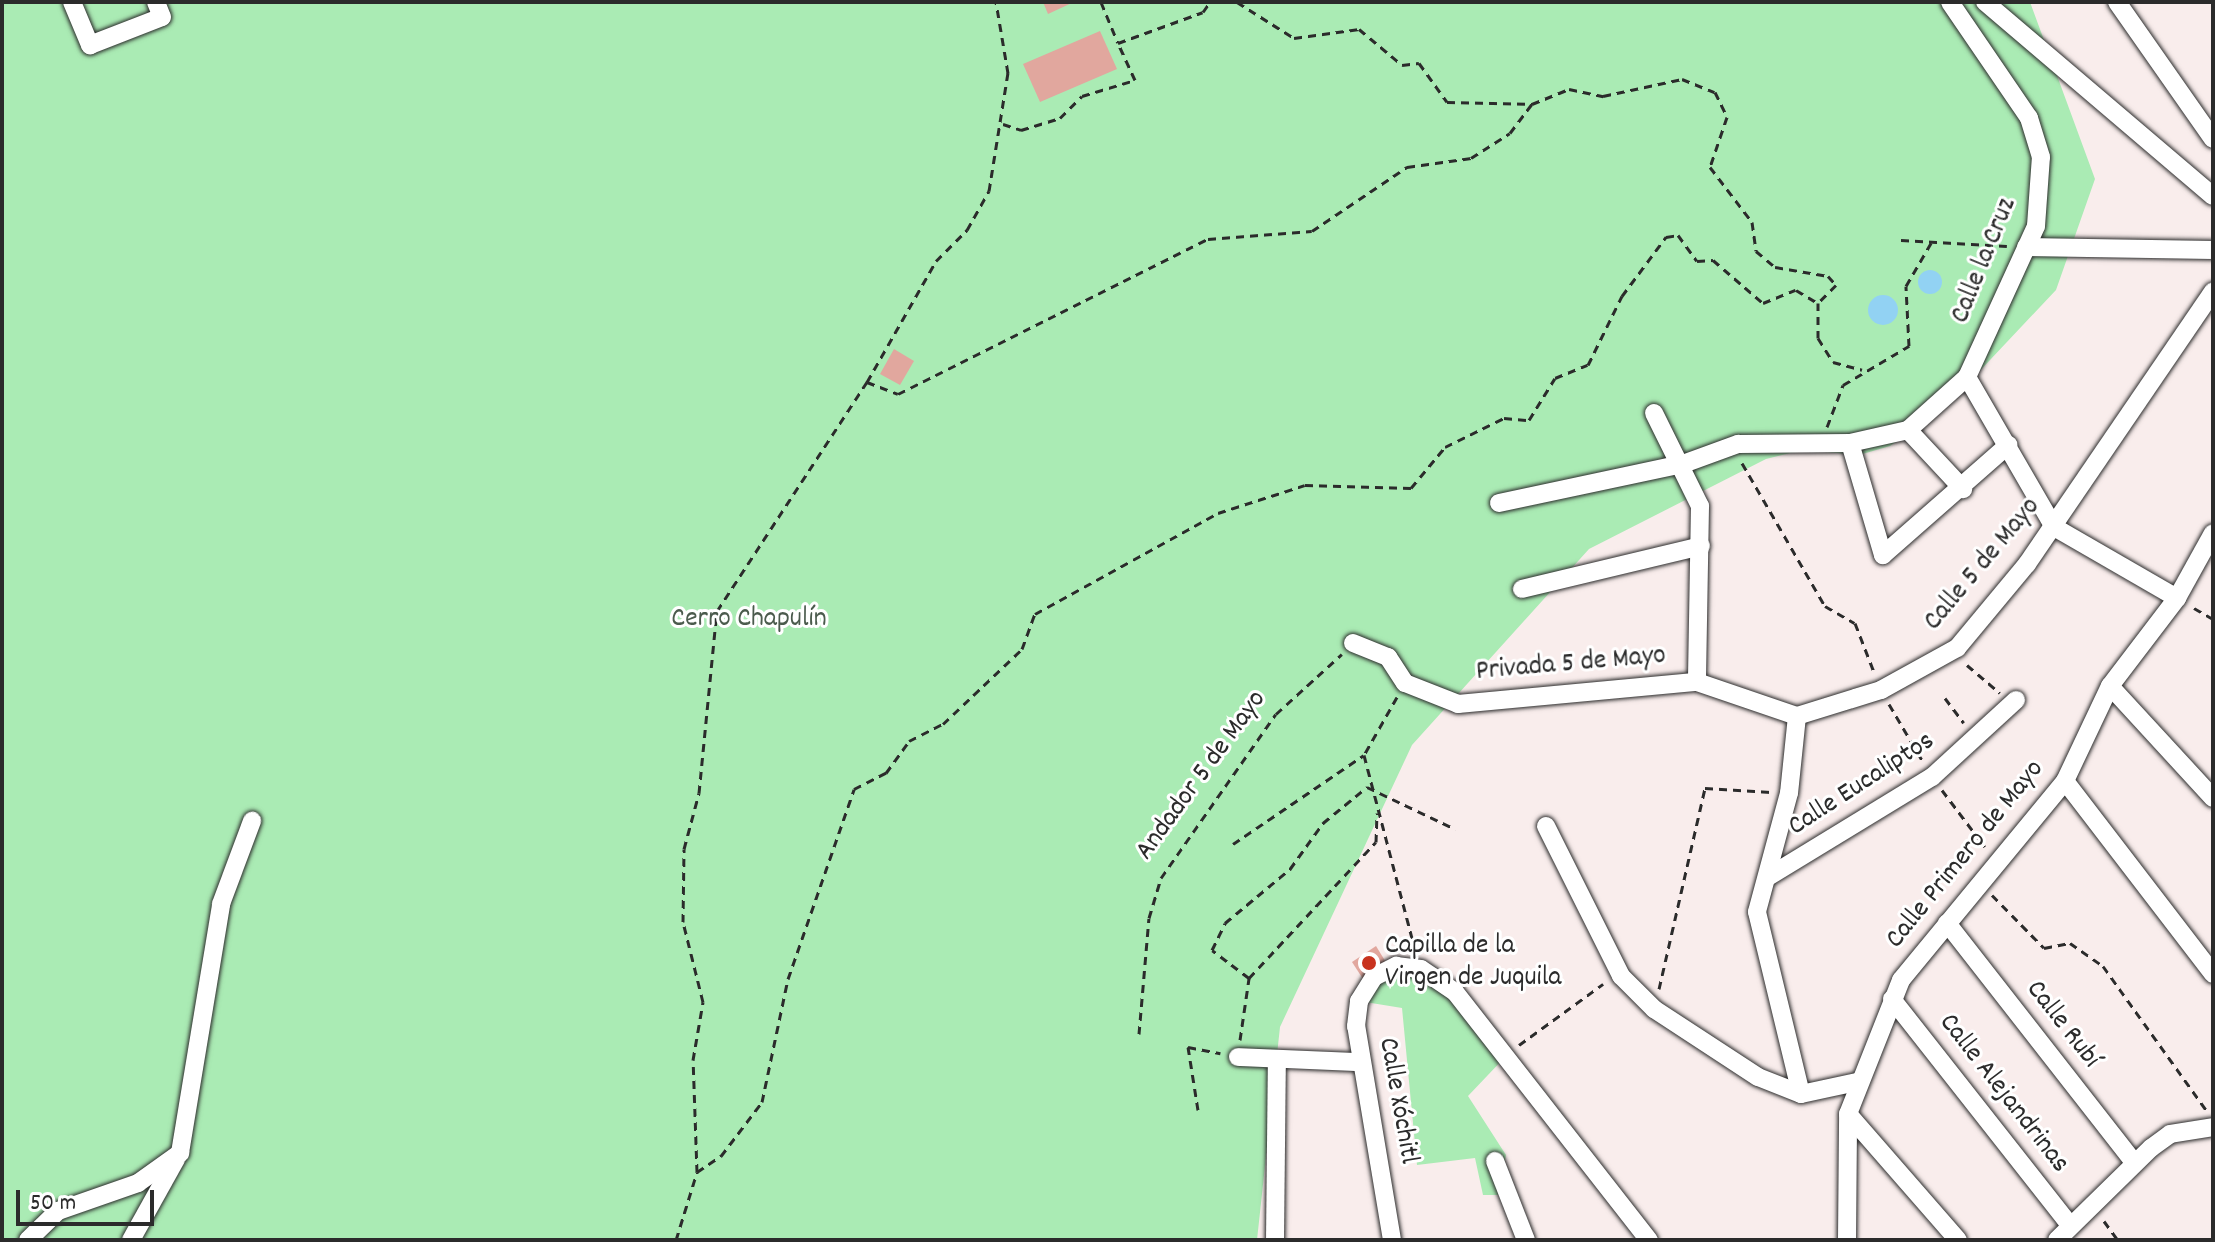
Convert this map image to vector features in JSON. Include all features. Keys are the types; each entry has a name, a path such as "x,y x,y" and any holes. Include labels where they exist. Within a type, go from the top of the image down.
{"street":[{"path":"72,2 90,45 162,17 156,2"},
{"name":"Calle la Cruz","path":"1732,446 1840,442 1908,430 1967,377 2026,247 2041,200 2041,157 2029,118 1950,2"},
{"path":"1985,2 2213,196"},
{"path":"2117,2 2213,139"},
{"path":"2026,247 2213,250"},
{"name":"Calle 5 de Mayo","path":"1797,716 1881,690 1957,648 2054,527 2213,291"},
{"path":"1967,377 2054,527 2177,598"},
{"path":"1654,413 1683,464 1700,506 1697,682 1797,716"},
{"path":"1908,430 1963,489"},
{"path":"1840,442 1883,555 1963,489 2008,445"},
{"path":"1499,503 1683,464 1732,446"},
{"name":"Calle Primero de Mayo","path":"1847,1240 1848,1114 1857,1082 1892,999 1947,923 2065,781 2110,686 2177,598 2213,533"},
{"path":"1522,589 1701,546"},
{"path":"1353,643 1388,657 1405,683"},
{"name":"Privada 5 de Mayo","path":"1405,683 1458,704 1697,682"},
{"path":"2110,686 2213,798"},
{"name":"Calle Eucaliptos","path":"1768,877 1932,777 2016,700"},
{"name":"Calle Eucaliptos","path":"1797,716 1789,793 1757,912 1759,941 1801,1094"},
{"path":"2065,781 2213,974"},
{"path":"131,1240 180,1153 221,904 252,821"},
{"path":"1546,826 1621,976 1654,1009 1758,1077 1801,1094 1857,1082"},
{"name":"Calle Rubí","path":"1947,923 2134,1162"},
{"name":"Calle Xóchitl","path":"1392,1240 1358,1062 1359,1001 1374,977 1396,966 1421,969"},
{"path":"1421,969 1455,992 1649,1240"},
{"name":"Calle Alejandrinas","path":"1892,999 2069,1224"},
{"path":"1238,1057 1358,1062"},
{"path":"1275,1240 1277,1061"},
{"path":"1848,1114 1958,1240"},
{"path":"2057,1240 2069,1224 2134,1162 2170,1134 2211,1127"},
{"path":"28,1240 58,1211 138,1183 180,1153"},
{"path":"1495,1161 1526,1240"}],"path":[{"path":"676,1240 697,1172 693,1060 703,1002 683,922 684,849 699,793 717,611 867,382 936,261 967,230 989,191 1003,124 1008,73 996,2"},
{"path":"1003,124 1021,130 1060,118 1082,96 1135,80 1101,2"},
{"path":"1118,43 1203,12 1210,2"},
{"path":"1237,2 1294,38 1359,29 1402,65 1419,63 1447,102 1532,104 1569,89 1603,96 1682,79 1715,92 1727,117 1710,167 1752,222 1756,251 1775,267 1828,276 1836,285 1818,303 1818,338 1833,362 1862,370"},
{"path":"867,382 898,394 1208,239 1312,231 1407,167 1471,158 1510,133 1532,104"},
{"path":"697,1172 721,1156 762,1102 788,979 854,789 886,773 909,741 943,724 1022,649 1035,614 1218,513 1305,485 1411,488 1445,447 1504,418 1529,420 1555,378 1588,365 1622,296 1666,237 1678,235 1697,261 1713,260 1763,303 1796,290 1818,303"},
{"path":"1901,240 2026,247"},
{"path":"1840,442 1826,421 1833,401 1862,370 1909,346 1906,286 1931,243"},
{"path":"1732,446 1825,606 1855,623 1881,690 1932,777 1997,863"},
{"path":"2177,598 2213,619"},
{"name":"Andador 5 de Mayo","path":"1139,1034 1149,918 1161,878 1276,714 1353,643"},
{"path":"1957,648 1986,687 2016,700"},
{"path":"1233,844 1364,755 1405,683"},
{"path":"1945,698 1976,739"},
{"path":"1364,755 1367,787 1421,969"},
{"path":"1367,787 1455,829"},
{"path":"1249,978 1212,950 1225,923 1290,869 1323,823 1367,787"},
{"path":"1654,1009 1705,788 1789,793"},
{"path":"1198,1110 1188,1047 1238,1057 1249,978 1376,842 1377,813"},
{"path":"1981,883 2044,948 2070,943 2103,966 2173,1058 2211,1127"},
{"path":"1507,1055 1551,1015 1621,976"}],"green space":[{"name":"Cerro Chapulín","path":"2,2 2030,2 2095,179 2056,290 1942,411 1890,446 1859,455 1803,450 1766,459 1589,549 1412,745 1280,1027 1257,1240 2,1240"},
{"path":"1421,969 1507,1055 1468,1096 1506,1155 1498,1195 1483,1195 1475,1158 1417,1165 1402,1008 1359,1001 1374,977"}],"water":[{"path":"1925,270 1935,270 1942,277 1942,287 1935,294 1925,294 1918,287 1918,277"},
{"path":"1883,295 1894,299 1898,310 1894,321 1883,325 1872,321 1868,310 1872,299"}],"building":[{"path":"1043,2 1074,2 1048,14"},
{"path":"1100,31 1117,69 1040,102 1023,64"},
{"path":"894,349 914,361 900,385 880,374"},
{"name":"Capilla de la Virgen de Juquila","path":"1376,946 1387,964 1363,979 1352,962"}],"place":[{"name":"Capilla de la Virgen de Juquila","path":"1369,963"}]}
